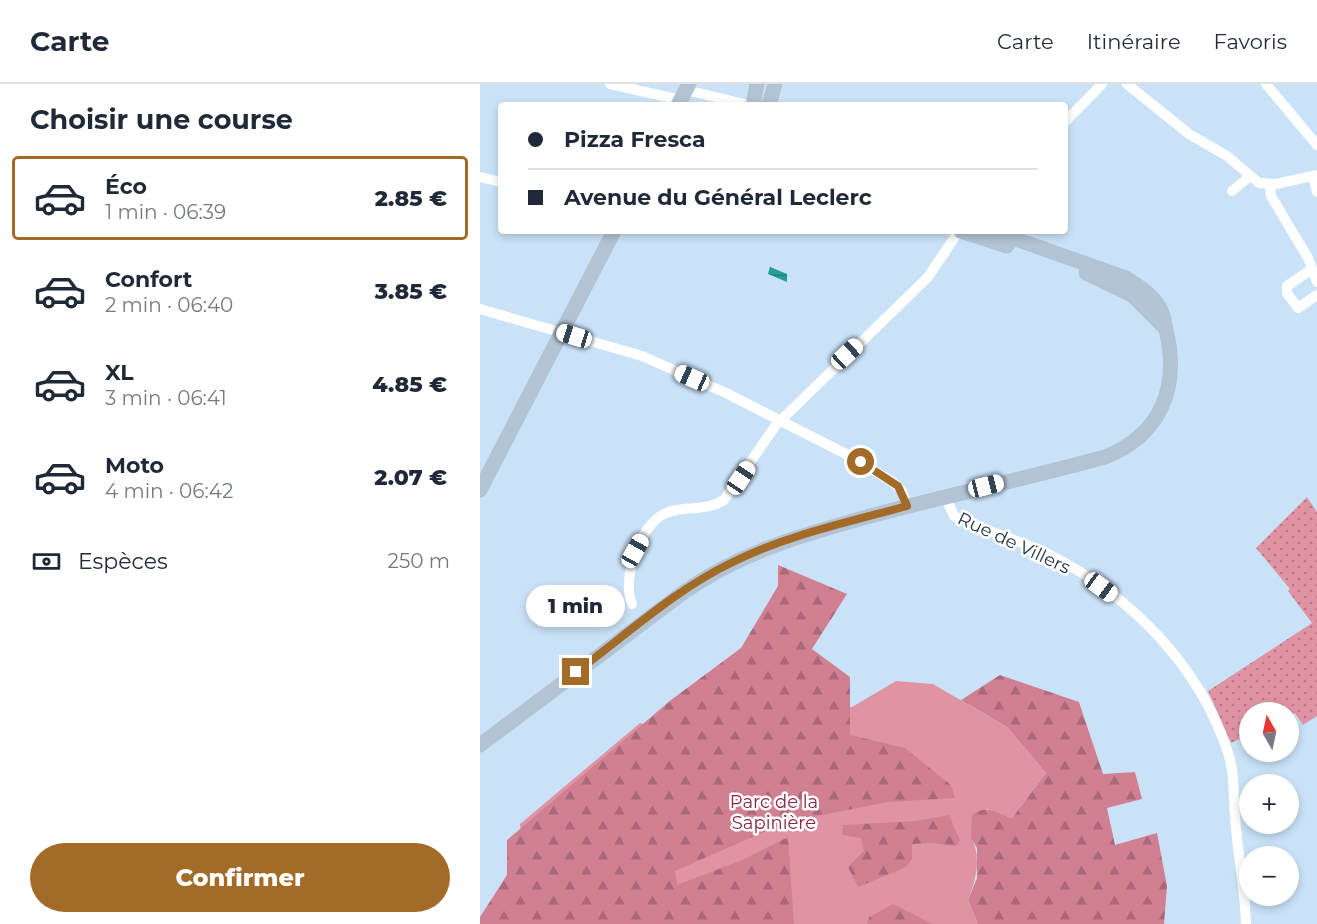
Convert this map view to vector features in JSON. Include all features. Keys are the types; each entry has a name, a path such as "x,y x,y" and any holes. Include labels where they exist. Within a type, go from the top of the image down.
{"main road":[{"path":"752,102 758,84"},
{"path":"770,102 775,84"},
{"path":"480,490 612,234"},
{"path":"969,234 1114,285 1132,295 1166,329"},
{"path":"480,745 643,622 722,568 772,545 907,506 1105,457 1133,442 1152,423 1166,399 1171,364 1163,313 1159,306 1145,291 1126,278 1001,234"}],"street":[{"path":"610,84 731,102"},
{"path":"1068,119 1102,84"},
{"path":"1127,84 1189,134 1227,156 1249,177 1259,183 1270,185 1315,176 1317,192"},
{"path":"1266,84 1317,144"},
{"path":"480,177 498,181"},
{"path":"1232,191 1249,177"},
{"path":"1270,185 1271,196 1317,282"},
{"path":"632,604 629,592 635,551 655,520 670,512 711,507 724,500 781,421 819,380 928,277 958,234"},
{"path":"1312,269 1287,286 1287,293 1298,308 1317,295"},
{"path":"480,309 642,356 846,454 893,482 902,491 907,506"},
{"name":"Rue de Villers","path":"945,496 954,516 1051,556 1110,594 1154,631 1189,670 1213,716 1228,753 1245,886 1246,924"}],"green space":[{"path":"1307,497 1317,512 1317,716 1303,725 1299,719 1299,702 1239,702 1239,739 1231,743 1208,691 1312,623 1288,591 1290,589 1256,548"},
{"name":"Parc de la Sapinière","path":"778,565 847,594 812,649 850,677 850,735 905,748 951,785 955,798 888,802 787,822 675,871 677,885 742,860 788,837 794,924 480,924 480,917 507,875 507,840 671,700 741,648 778,586"},
{"path":"1000,675 1079,702 1103,774 1135,772 1142,799 1107,808 1115,845 1157,833 1167,886 1164,924 978,924 968,900 977,878 977,848 971,838 972,815 987,810 1012,818 1046,773 1007,727 961,700"},
{"name":"Parc de la Sapinière","path":"896,681 933,684 1007,727 1046,773 1012,818 987,809 971,837 976,853 977,868 968,900 978,924 494,924 525,882 520,824 640,723 675,733 817,709 852,707"},
{"path":"949,815 960,840 956,846 932,843 912,844 912,859 906,867 858,887 848,867 864,851 861,838 842,835 843,825 916,821"},
{"path":"893,904 933,924 867,924 869,917"}],"shaded area":[{"path":"770,267 787,274 787,282 768,274"}],"route":[{"path":"576,672 684,592 733,562 772,545 907,506 898,486 861,462"}]}
